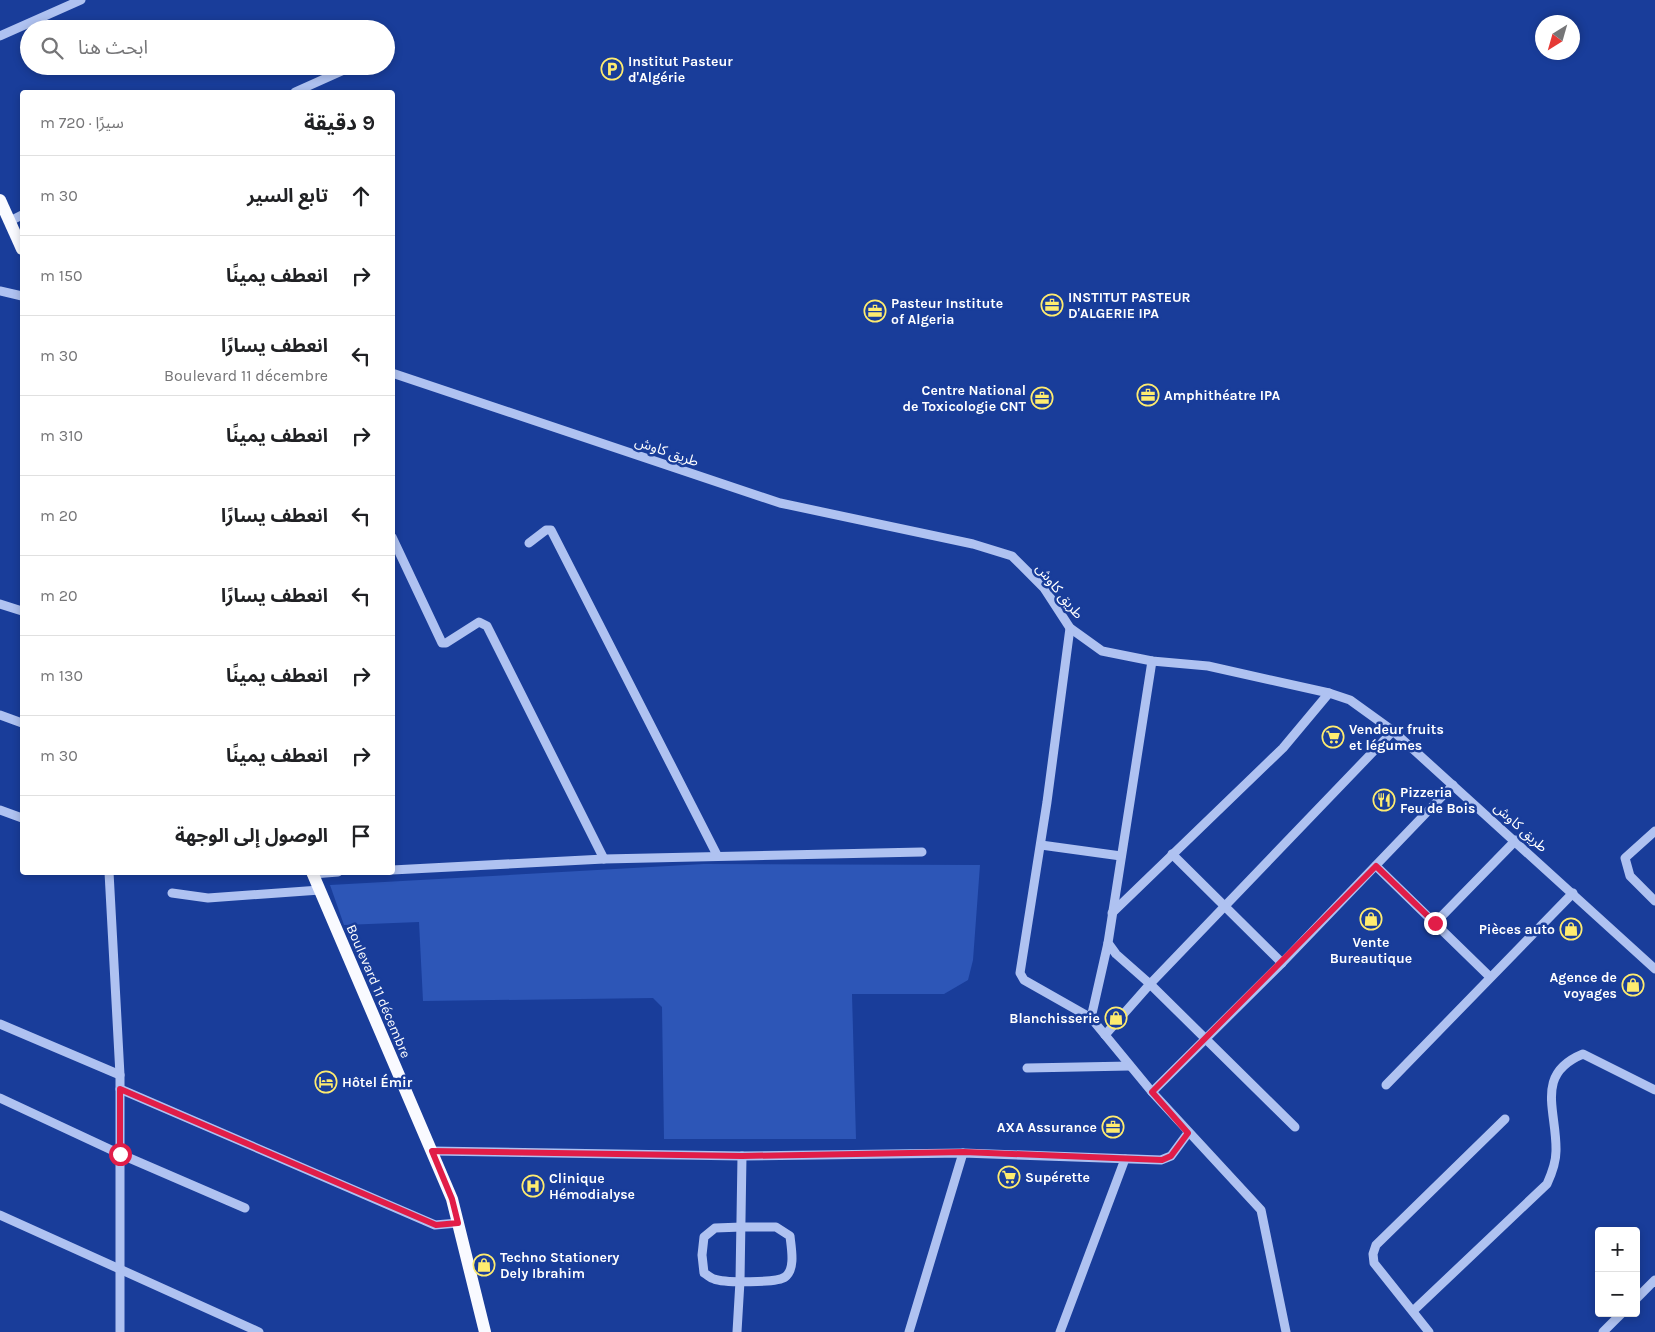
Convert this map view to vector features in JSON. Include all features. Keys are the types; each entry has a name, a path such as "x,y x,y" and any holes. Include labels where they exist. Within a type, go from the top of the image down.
{"main road":[{"path":"0,200 20,244"},
{"name":"Boulevard 11 décembre","path":"313,875 452,1199 485,1332"}],"street":[{"path":"36,20 81,0"},
{"path":"0,36 20,27"},
{"path":"300,90 334,75"},
{"path":"10,221 20,216"},
{"path":"0,291 20,296"},
{"name":"طريق كاوش","path":"395,374 780,503 973,544 1012,556 1044,588 1070,628 1102,651 1152,660 1208,666 1329,693 1350,700 1393,730 1654,966"},
{"path":"529,543 546,530 551,530 717,855"},
{"path":"395,544 442,643 446,643 479,622 487,626 604,858"},
{"path":"0,604 20,610"},
{"path":"1070,628 1041,845 1020,973 1024,980 1091,1018 1188,1133 1261,1210 1286,1332"},
{"path":"1091,1018 1108,943 1152,660"},
{"path":"1112,913 1283,748 1329,693"},
{"path":"0,715 20,722"},
{"path":"1105,1035 1150,984 1225,908 1393,730"},
{"path":"1152,1092 1207,1040 1453,784"},
{"path":"0,810 20,817"},
{"path":"1655,832 1625,858 1630,876 1655,901"},
{"path":"1435,923 1516,840"},
{"path":"1041,845 1121,856"},
{"path":"395,870 604,858 922,852"},
{"path":"1172,854 1282,963"},
{"path":"1376,866 1490,977"},
{"path":"108,875 120,1075 120,1332"},
{"path":"172,893 208,898 320,890"},
{"path":"1386,1085 1573,893"},
{"path":"1108,943 1116,954 1150,984 1295,1127"},
{"path":"0,1024 120,1075"},
{"path":"1413,1310 1548,1184 1555,1166 1556,1150 1551,1086 1557,1072 1569,1060 1583,1054 1655,1090"},
{"path":"1027,1068 1130,1066"},
{"path":"120,1089 436,1225 458,1223"},
{"path":"0,1098 120,1154 246,1208"},
{"path":"1429,1332 1374,1262 1372,1254 1376,1245 1505,1119"},
{"path":"432,1151 742,1156 964,1152 1162,1160 1171,1156 1188,1133"},
{"path":"909,1332 964,1152"},
{"path":"737,1332 742,1226 742,1156"},
{"path":"1060,1332 1125,1159"},
{"path":"0,1215 259,1332"},
{"path":"742,1226 776,1227 785,1231 790,1236 792,1254 790,1271 786,1277 779,1280 740,1281 710,1277 704,1273 702,1255 704,1237 714,1228 742,1226"},
{"path":"1640,1295 1655,1280"},
{"path":"1603,1332 1618,1317"}],"shaded area":[{"path":"704,864 980,865 973,960 968,980 944,994 852,994 856,1139 664,1139 662,1007 653,998 423,1001 419,922 344,925 330,885"}],"place":[{"name":"Institut Pasteur d'Algérie","path":"612,69"},
{"name":"INSTITUT PASTEUR D'ALGERIE IPA","path":"1052,305"},
{"name":"Pasteur Institute of Algeria","path":"875,311"},
{"name":"Amphithéatre IPA","path":"1148,395"},
{"name":"Centre National de Toxicologie CNT","path":"1042,398"},
{"name":"Vendeur fruits et légumes","path":"1333,737"},
{"name":"Pizzeria Feu de Bois","path":"1384,800"},
{"name":"Vente Bureautique","path":"1371,919"},
{"name":"Pièces auto","path":"1571,929"},
{"name":"Agence de voyages","path":"1633,985"},
{"name":"Blanchisserie","path":"1116,1018"},
{"name":"Hôtel Émir","path":"326,1082"},
{"name":"AXA Assurance","path":"1113,1127"},
{"name":"Supérette","path":"1009,1177"},
{"name":"Clinique Hémodialyse","path":"533,1186"},
{"name":"Techno Stationery Dely Ibrahim","path":"484,1265"}],"route":[{"path":"120,1154 120,1089 436,1225 458,1223 452,1199 432,1151 742,1156 964,1152 1162,1160 1171,1156 1188,1133 1152,1092 1207,1040 1376,866 1435,923"}]}
